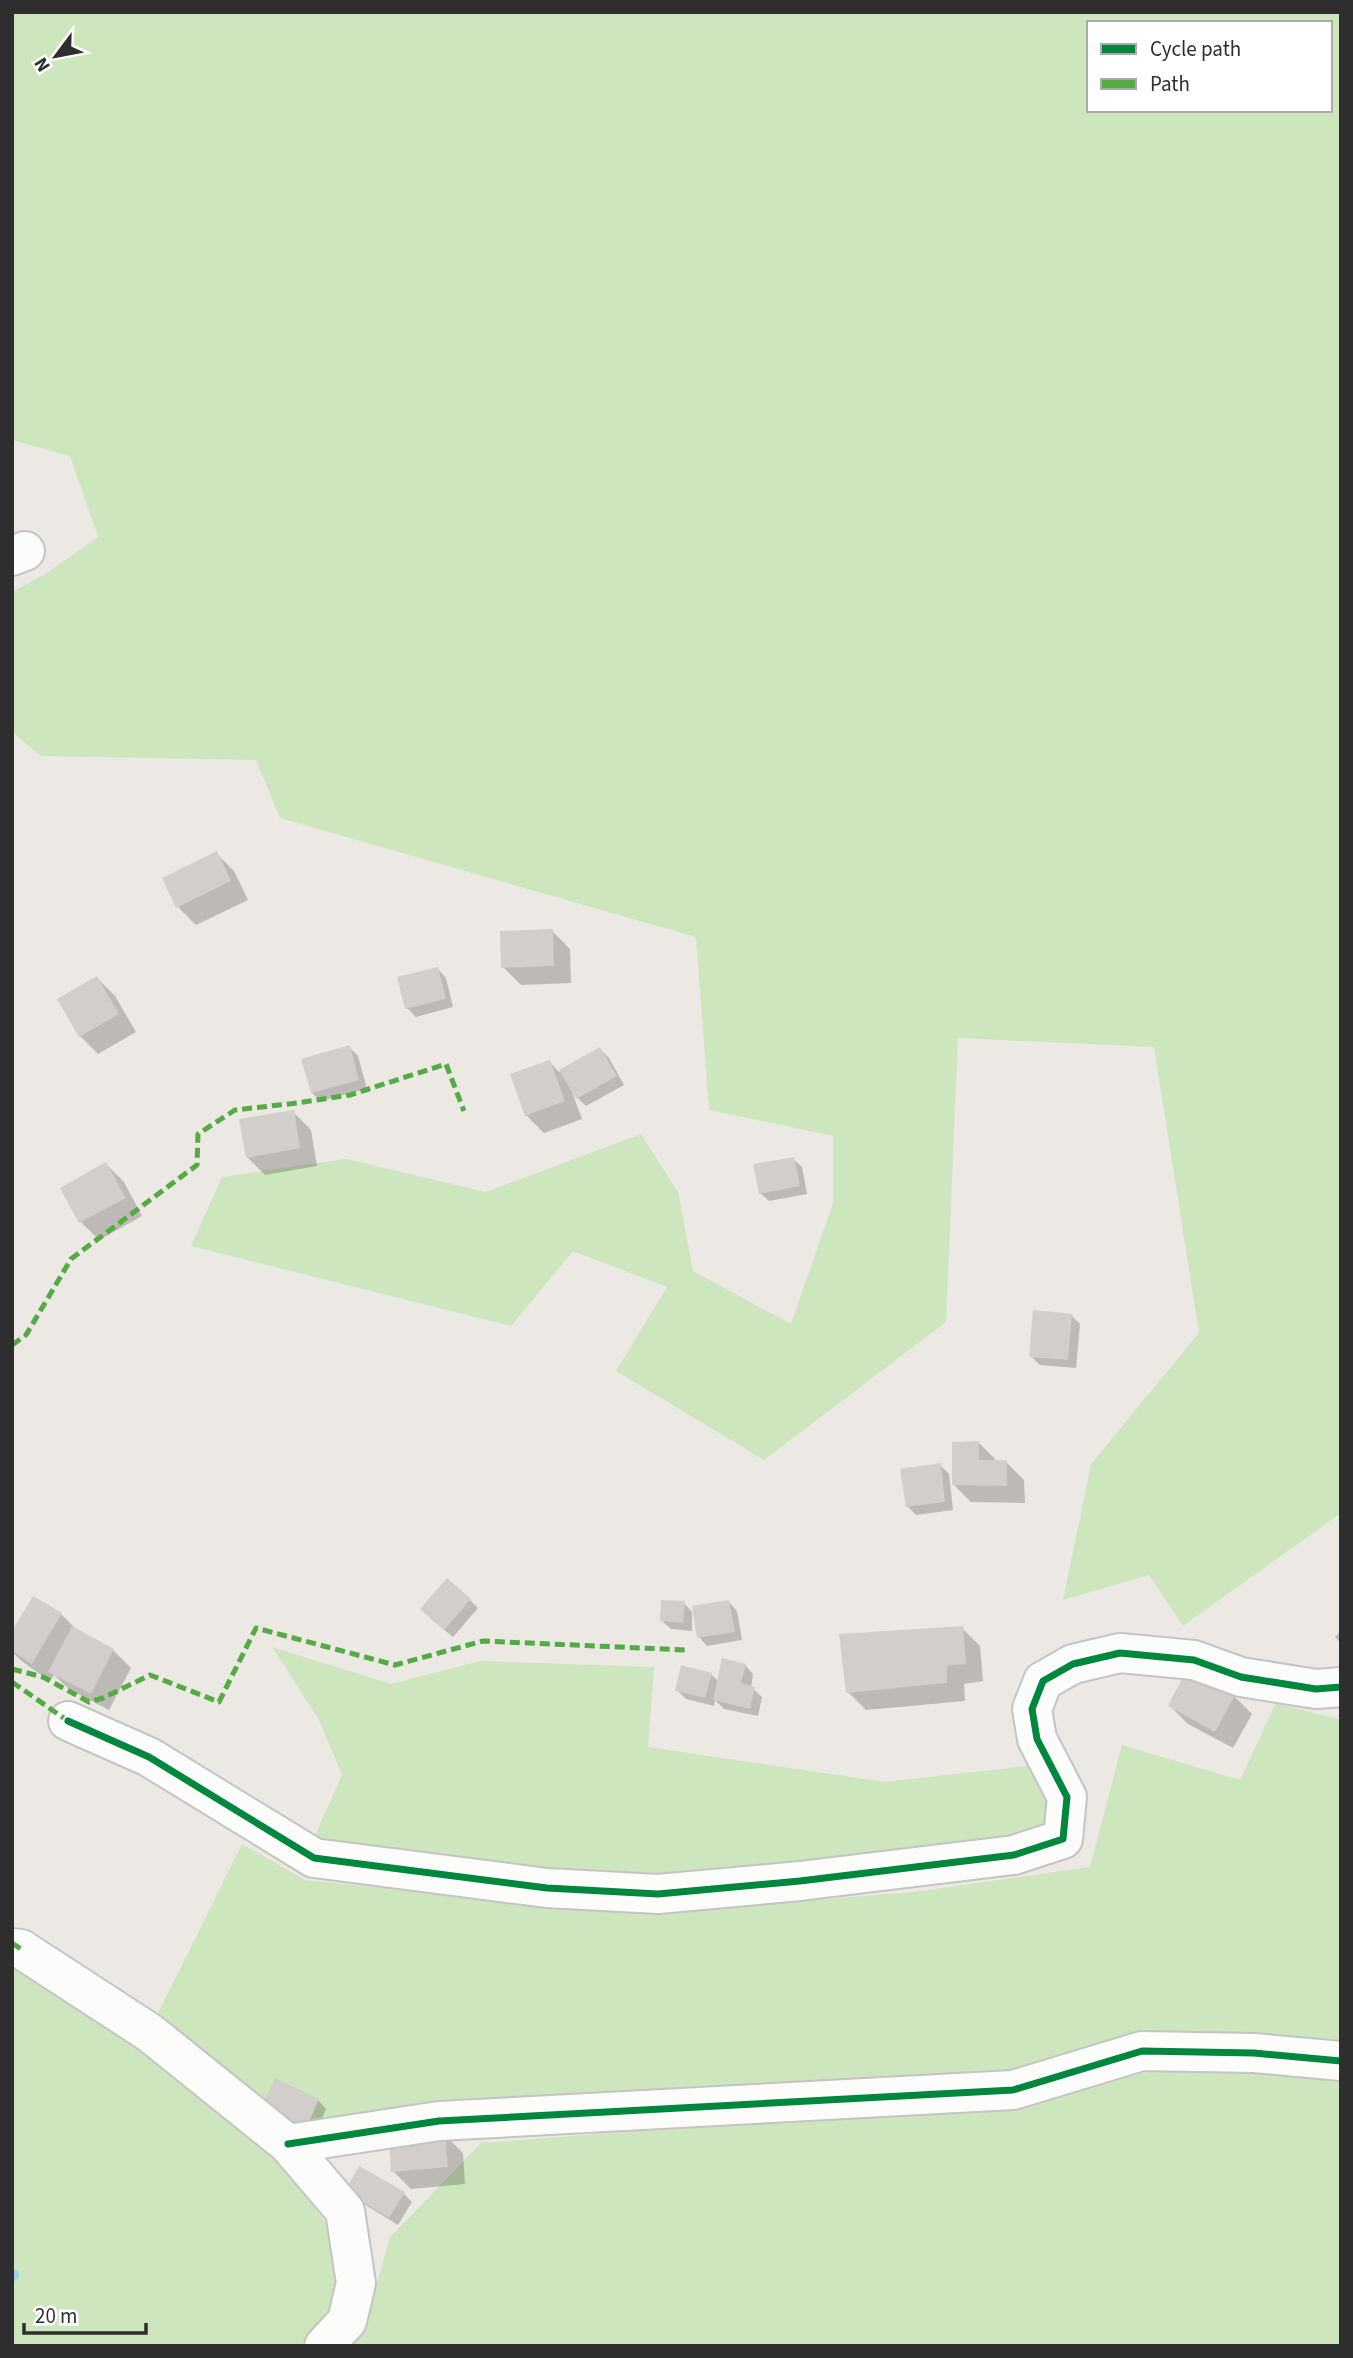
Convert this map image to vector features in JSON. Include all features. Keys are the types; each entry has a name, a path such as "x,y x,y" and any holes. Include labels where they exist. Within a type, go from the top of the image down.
{"street":[{"path":"68,1721 149,1757 314,1858 547,1888 658,1894 800,1881 1014,1855 1063,1839 1067,1797 1037,1739 1032,1709 1043,1681 1073,1664 1120,1653 1194,1660 1241,1677 1316,1689 1341,1687"},
{"path":"12,1948 21,1949 150,2033 288,2144 345,2211 356,2283 347,2321 324,2346"},
{"path":"288,2144 439,2120 1013,2090 1142,2051 1254,2053 1341,2061"}],"green space":[{"path":"12,12 1341,12 1341,1513 1183,1626 1149,1575 1063,1600 1091,1464 1199,1333 1154,1047 958,1038 946,1322 764,1460 616,1371 667,1287 573,1251 511,1326 191,1246 222,1177 346,1159 486,1192 641,1134 678,1192 693,1271 791,1324 833,1203 833,1136 709,1110 696,937 280,818 256,760 41,756 12,732 12,592 45,574 98,537 70,456 12,440"},
{"path":"272,1647 391,1684 480,1661 654,1667 648,1747 885,1782 1036,1765 1054,1799 1042,1829 1002,1845 657,1886 312,1842 342,1775 319,1720"},
{"path":"1276,1703 1341,1720 1341,2046 1136,2031 1001,2077 428,2103 284,2126 155,2019 242,1844 305,1880 543,1904 667,1913 922,1891 1090,1867 1122,1745 1240,1780"},
{"path":"12,1960 143,2046 277,2158 329,2227 341,2282 329,2313 300,2346 12,2346"},
{"path":"1254,2064 1341,2076 1341,2346 343,2346 365,2325 390,2237 481,2143 1013,2102 1152,2071"}],"building":[{"path":"217,851 231,881 176,908 162,878"},
{"path":"553,929 554,966 501,968 500,931"},
{"path":"438,967 446,999 405,1009 397,977"},
{"path":"97,976 119,1014 79,1037 57,999"},
{"path":"350,1045 359,1080 311,1093 301,1059"},
{"path":"600,1047 617,1076 576,1099 559,1070"},
{"path":"550,1060 565,1101 525,1116 510,1074"},
{"path":"294,1110 300,1148 246,1158 239,1119"},
{"path":"794,1157 800,1186 759,1194 753,1164"},
{"path":"106,1162 126,1198 79,1223 60,1188"},
{"path":"1033,1310 1072,1314 1068,1360 1029,1357"},
{"path":"979,1441 979,1460 1007,1460 1007,1486 952,1485 952,1442"},
{"path":"941,1463 945,1502 906,1507 900,1469"},
{"path":"447,1578 471,1599 444,1630 420,1609"},
{"path":"33,1596 62,1613 32,1664 12,1651 12,1631"},
{"path":"661,1600 685,1601 683,1623 660,1621"},
{"path":"729,1600 735,1632 697,1638 692,1606"},
{"path":"72,1626 114,1649 91,1694 48,1672"},
{"path":"963,1626 966,1664 947,1666 947,1683 846,1693 839,1634"},
{"path":"722,1658 746,1664 741,1683 755,1687 750,1709 713,1700"},
{"path":"681,1665 712,1673 705,1698 675,1691"},
{"path":"1187,1669 1235,1695 1215,1732 1168,1706"},
{"path":"275,2078 319,2099 306,2129 261,2108"},
{"path":"445,2134 448,2167 391,2172 389,2138"},
{"path":"359,2166 405,2192 389,2218 345,2191"}],"marked path":[{"path":"12,1345 26,1335 71,1259 197,1165 198,1134 235,1110 350,1095 446,1064 464,1111"},
{"path":"12,1669 43,1677 89,1702 150,1675 219,1702 256,1628 395,1665 483,1641 686,1650"},
{"path":"12,1682 68,1721"},
{"path":"12,1943 21,1949"}],"cycle path":[{"path":"68,1721 149,1757 314,1858 547,1888 658,1894 800,1881 1014,1855 1063,1839 1067,1797 1037,1739 1032,1709 1043,1681 1073,1664 1120,1653 1194,1660 1241,1677 1316,1689 1341,1687"},
{"path":"288,2144 439,2121 1013,2090 1142,2051 1254,2053 1341,2061"}]}
